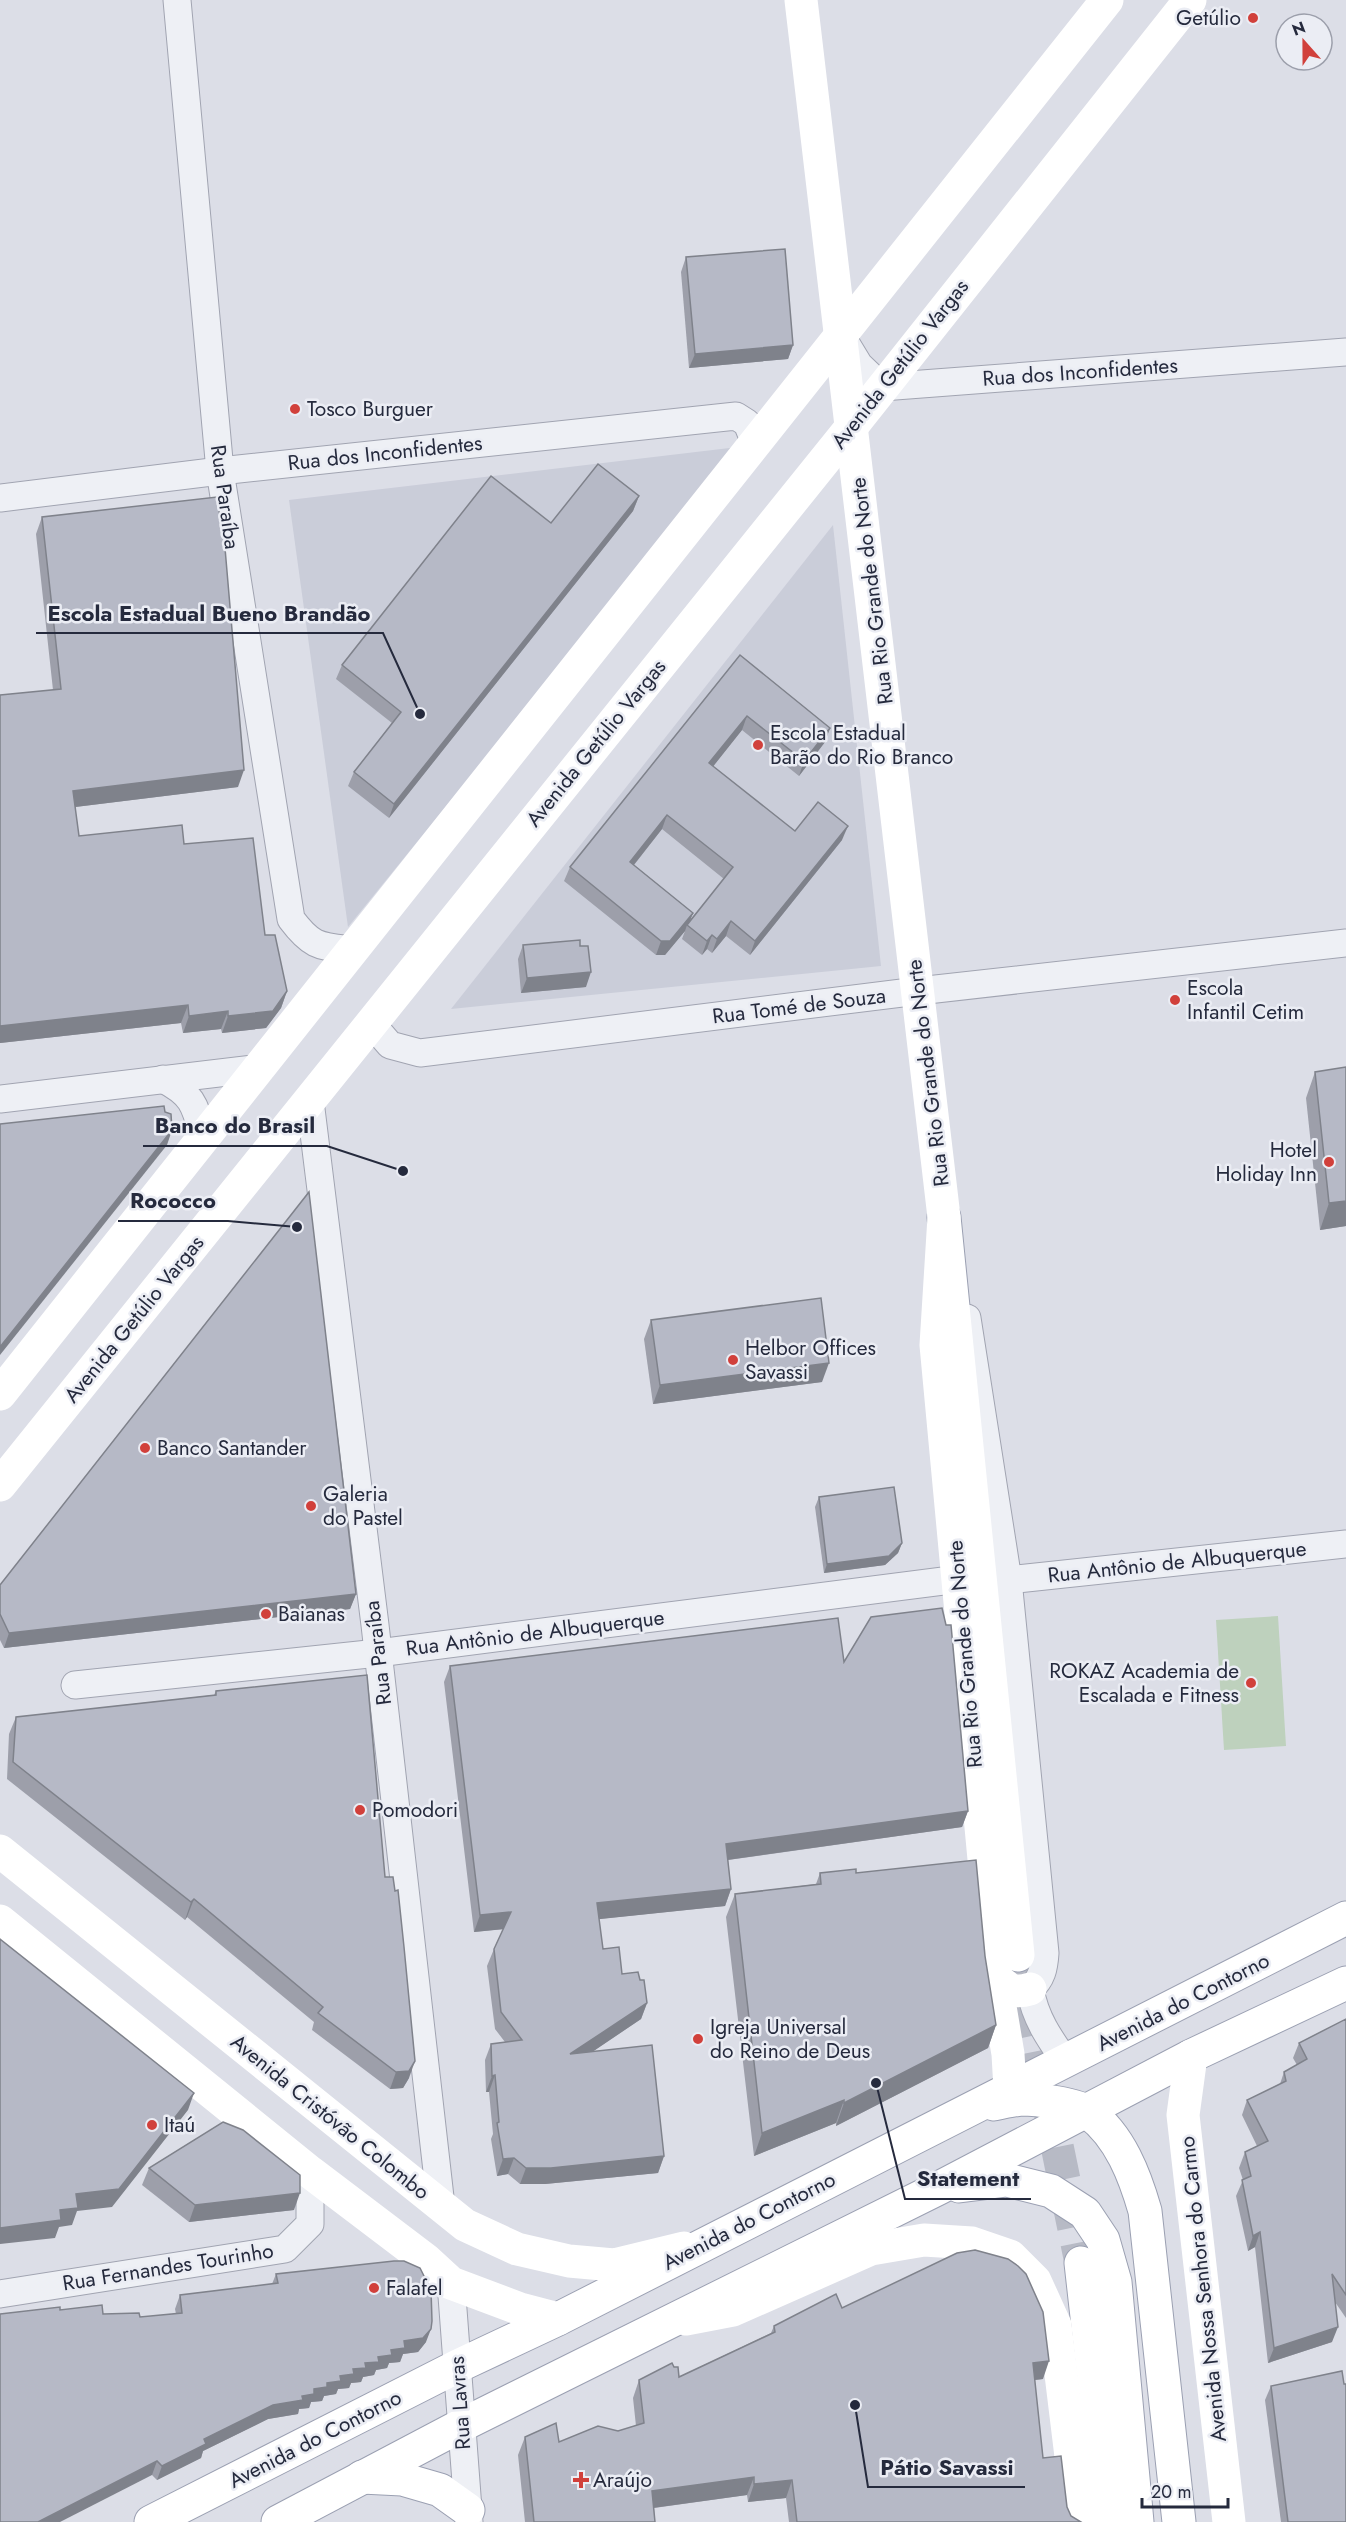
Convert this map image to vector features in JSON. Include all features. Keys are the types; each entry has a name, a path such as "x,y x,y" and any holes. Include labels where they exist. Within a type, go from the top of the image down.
{"main road":[{"name":"Rua Rio Grande do Norte","path":"801,0 853,425 944,1217 936,1345 958,1579 1007,1966 1010,2089"},
{"path":"0,1394 261,1068 840,333 934,220 1107,0"},
{"name":"Avenida Getúlio Vargas","path":"0,1485 853,425 1190,0"},
{"path":"812,474 830,469 841,472 861,496"},
{"path":"944,1217 1007,1966 1010,1990 1019,1992 1030,1989"},
{"name":"Avenida Cristóvão Colombo","path":"0,1851 465,2224 517,2249 569,2261 614,2265 706,2242"},
{"name":"Avenida do Contorno","path":"151,2522 458,2366 558,2319 1346,1918"},
{"path":"0,1921 310,2172 426,2260 451,2283 520,2309 604,2330 733,2310 871,2249 924,2240 972,2242 1010,2256 1035,2281 1055,2325 1079,2522"},
{"path":"278,2522 462,2425 939,2188 1191,2056 1346,1983"},
{"name":"Avenida Nossa Senhora do Carmo","path":"1191,2056 1184,2115 1228,2522"},
{"path":"974,2107 1022,2099 1061,2104 1087,2111 1111,2135 1136,2180 1145,2211 1179,2522"},
{"path":"939,2188 1007,2180 1051,2191 1084,2213 1103,2240 1115,2282 1137,2522"},
{"path":"1080,2263 1110,2522"},
{"path":"362,2477 402,2479 440,2490 469,2516"}],"street":[{"name":"Rua Paraíba","path":"177,0 220,471 291,919 305,938 321,946 352,950"},
{"path":"840,333 859,365 882,387"},
{"name":"Rua dos Inconfidentes","path":"882,387 1346,352"},
{"name":"Rua dos Inconfidentes","path":"0,498 220,471 736,416 747,423 755,442"},
{"name":"Rua Tomé de Souza","path":"371,1023 390,1045 420,1053 918,991 1346,943"},
{"path":"0,1099 261,1068"},
{"path":"163,1079 182,1089 195,1105 204,1138"},
{"name":"Rua Paraíba","path":"310,1101 378,1653 441,2206"},
{"name":"Rua Rio Grande do Norte","path":"944,1217 972,1339 1008,1580 1045,1953 1042,1973 1038,1982 1030,1989"},
{"name":"Rua Antônio de Albuquerque","path":"1008,1580 1346,1544"},
{"name":"Rua Antônio de Albuquerque","path":"75,1685 378,1653 958,1579"},
{"path":"1030,1989 1044,2032 1066,2062"},
{"name":"Rua Fernandes Tourinho","path":"0,2294 285,2249 310,2224 310,2172"},
{"name":"Rua Lavras","path":"451,2283 469,2516"}],"shaded area":[{"path":"738,447 348,927 289,500"},
{"name":"Escola Estadual Barão do Rio Branco","path":"833,525 881,966 451,1009"}],"green space":[{"name":"ROKAZ Academia de Escalada e Fitness","path":"1278,1616 1286,1746 1224,1750 1216,1620"}],"building":[{"path":"785,249 793,345 695,354 686,257"},
{"path":"598,464 639,496 394,804 354,772 401,712 342,665 491,476 551,523"},
{"path":"217,497 225,548 244,770 73,791 79,836 182,825 184,844 253,838 265,935 275,935 287,991 273,1011 228,1016 228,1011 189,1016 188,1005 0,1026 0,695 61,689 42,517"},
{"path":"740,655 830,728 804,761 747,716 709,763 795,831 818,802 848,826 755,941 731,921 717,939 712,935 707,941 687,925 733,867 667,815 630,862 693,913 670,941 661,941 570,867"},
{"path":"580,940 580,946 588,946 591,972 527,978 523,945"},
{"path":"1346,1067 1346,1201 1329,1203 1315,1072"},
{"path":"164,1106 165,1112 171,1114 172,1130 0,1347 0,1124"},
{"path":"309,1192 356,1594 9,1633 0,1614 0,1585"},
{"name":"Helbor Offices Savassi","path":"821,1298 829,1363 660,1385 651,1320"},
{"path":"894,1487 902,1543 889,1556 827,1564 819,1497"},
{"path":"942,1608 946,1625 951,1625 968,1811 726,1844 731,1889 597,1903 603,1949 619,1947 622,1974 638,1972 640,1980 644,1980 647,2003 570,2054 652,2045 664,2156 551,2168 526,2168 514,2158 503,2159 497,2123 499,2122 495,2075 492,2076 491,2044 522,2040 501,2012 494,1949 511,1912 480,1915 450,1666 838,1618 844,1662 871,1617"},
{"path":"367,1675 385,1877 393,1877 395,1891 398,1890 415,2061 409,2071 396,2072 318,2013 323,2007 194,1899 191,1902 13,1762 16,1717 216,1695 216,1691"},
{"path":"976,1860 985,1956 996,2025 844,2103 844,2100 762,2133 735,1894 821,1884 820,1873 856,1869 856,1873"},
{"path":"0,1939 194,2093 119,2189 76,2194 78,2208 60,2210 61,2220 0,2228"},
{"path":"1346,2019 1346,2295 1332,2274 1338,2327 1274,2348 1260,2232 1253,2236 1242,2180 1251,2176 1245,2152 1268,2141 1247,2100 1286,2081 1284,2072 1307,2059 1299,2043"},
{"path":"223,2122 243,2130 300,2175 300,2193 195,2205 149,2168"},
{"path":"975,2250 1008,2259 1018,2266 1026,2274 1043,2312 1049,2361 1033,2363 1043,2458 1061,2456 1067,2507 1071,2516 1081,2522 797,2522 792,2480 754,2484 754,2477 652,2491 655,2522 534,2522 525,2437 556,2423 559,2442 598,2426 618,2431 644,2423 639,2380 672,2363 674,2367 678,2367 679,2377 775,2332 774,2326 836,2294 842,2308 957,2253"},
{"path":"404,2261 420,2268 431,2290 431,2329 423,2338 404,2341 405,2348 391,2350 392,2355 378,2357 379,2362 365,2363 366,2368 353,2369 354,2374 340,2376 341,2381 327,2383 327,2387 314,2389 314,2394 302,2396 303,2400 273,2405 204,2439 206,2444 162,2466 157,2461 38,2522 0,2522 0,2314 102,2305 103,2314 139,2313 140,2317 182,2313 180,2295 278,2283 276,2274"},
{"path":"1342,2371 1344,2384 1346,2384 1346,2522 1288,2522 1271,2386"}],"tunnel":[{"path":"1018,1955 1081,2263"}],"place":[{"name":"Getúlio","path":"1253,18"},
{"name":"Tosco Burguer","path":"295,409"},
{"name":"Escola Estadual Bueno Brandão","path":"420,714"},
{"name":"Escola Estadual Barão do Rio Branco","path":"758,745"},
{"name":"Escola Infantil Cetim","path":"1175,1000"},
{"name":"Hotel Holiday Inn","path":"1329,1162"},
{"name":"Banco do Brasil","path":"403,1171"},
{"name":"Rococco","path":"297,1227"},
{"name":"Helbor Offices Savassi","path":"733,1360"},
{"name":"Banco Santander","path":"145,1448"},
{"name":"Galeria do Pastel","path":"311,1506"},
{"name":"Baianas","path":"266,1614"},
{"name":"ROKAZ Academia de Escalada e Fitness","path":"1251,1683"},
{"name":"Pomodori","path":"360,1810"},
{"name":"Igreja Universal do Reino de Deus","path":"698,2039"},
{"name":"Statement","path":"876,2083"},
{"name":"Itaú","path":"152,2125"},
{"name":"Falafel","path":"374,2288"},
{"name":"Pátio Savassi","path":"855,2405"},
{"name":"Araújo","path":"581,2480"}]}
